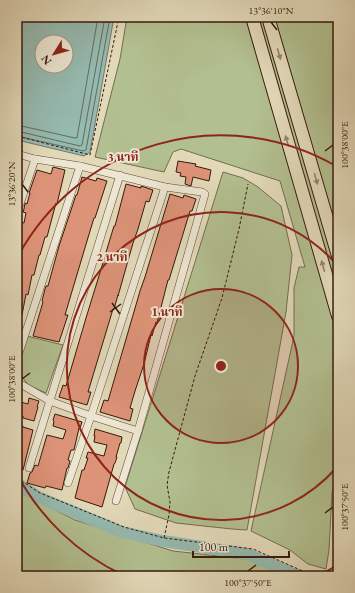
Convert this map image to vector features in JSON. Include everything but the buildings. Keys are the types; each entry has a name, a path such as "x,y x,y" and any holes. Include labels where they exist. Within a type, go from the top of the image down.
{"highway":[{"path":"252,17 338,316"},
{"path":"268,17 338,256"}],"street":[{"path":"17,154 80,166 165,187 202,192 205,193 206,196 138,431 116,501"},
{"path":"17,213 35,158"},
{"path":"17,359 80,166"},
{"path":"29,468 120,175"},
{"path":"68,483 165,187"},
{"path":"17,373 17,382 50,401 138,431"}],"path":[{"path":"17,136 90,155 119,17"},
{"path":"164,538 170,502 167,485 169,472 195,376 222,298 239,229 248,184"},
{"path":"17,478 40,493 124,527 164,538 253,549 314,576"}],"green space":[{"path":"127,17 338,17 338,463 332,493 329,550 326,569 308,564 290,550 251,531 294,336 294,288 299,267 305,267 280,181 181,149 173,152 164,172 95,157 120,59"},
{"path":"223,172 243,178 258,187 281,206 292,255 286,312 247,530 176,523 135,509 125,487"},
{"path":"27,336 63,345 46,393 28,385 18,367"},
{"path":"17,491 75,520 173,551 264,561 288,576 17,576"}],"water":[{"path":"17,17 114,17 90,152 84,156 17,140"}],"waterway":[{"path":"17,483 38,497 122,532 163,541 247,554 299,576"}]}
